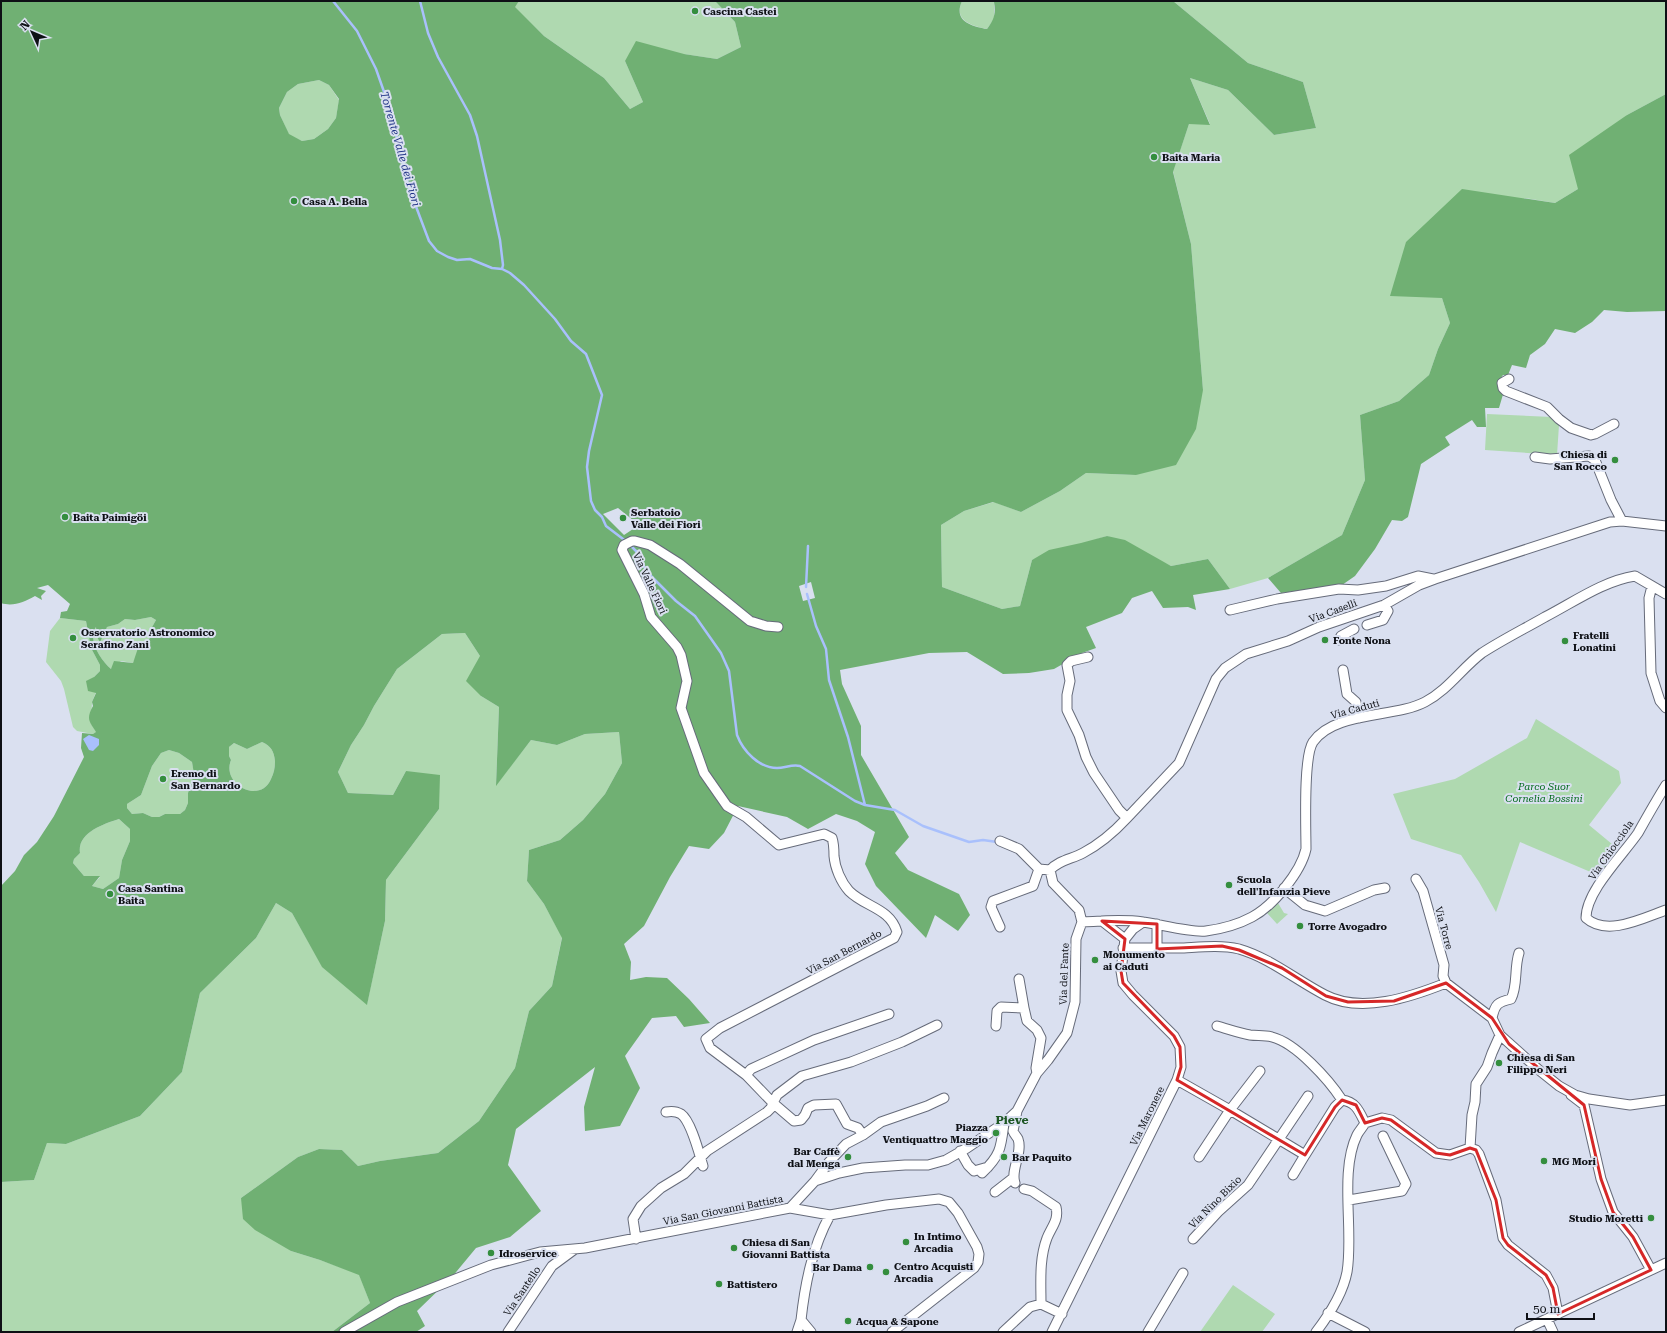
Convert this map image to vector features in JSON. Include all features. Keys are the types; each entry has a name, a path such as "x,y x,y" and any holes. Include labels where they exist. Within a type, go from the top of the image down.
{"street":[{"path":"1509,379 1502,383 1503,388 1506,391 1547,407 1571,428 1591,435 1614,424"},
{"path":"1536,457 1550,459 1589,456 1595,460 1611,500 1622,521"},
{"name":"Via Caselli","path":"1050,870 1055,864 1083,853 1111,835 1179,763 1216,679 1225,668 1246,654 1288,641 1319,627 1384,605 1419,585 1435,579 1564,536 1610,522 1622,521 1666,526"},
{"name":"Via Valle Fiori","path":"736,812 727,806 704,772 681,708 687,681 681,655 677,647 651,617 644,594 622,550 624,545 632,541 650,545 680,564 750,621 778,628"},
{"path":"1230,610 1277,599 1338,589 1358,590 1386,586 1418,576 1435,579"},
{"name":"Via Caduti","path":"1143,922 1205,931 1253,916 1275,898 1296,873 1304,860 1306,850 1308,757 1313,742 1333,725 1359,718 1406,709 1425,702 1447,687 1467,666 1483,653 1563,607 1619,579 1635,576 1666,594"},
{"path":"1652,586 1649,598 1652,673 1660,701 1666,708"},
{"path":"1367,625 1383,620 1388,611 1384,605"},
{"path":"1339,640 1341,636 1354,629"},
{"path":"1088,657 1071,661 1067,665 1070,681 1066,710 1079,735 1086,757 1094,773 1118,810 1127,818"},
{"path":"1343,670 1347,694 1356,702 1359,718"},
{"name":"Via Chiocciola","path":"1666,785 1637,834 1617,858 1601,881 1586,910 1586,918 1592,924 1604,927 1617,926 1666,910"},
{"path":"1656,801 1666,802"},
{"name":"Via San Bernardo","path":"736,812 746,817 779,845 824,834 832,838 837,871 848,890 865,903 881,911 892,919 898,932 894,938 720,1028 706,1039 710,1048 746,1075 773,1103 794,1121 801,1120 808,1108 814,1105 836,1104 847,1124 858,1128 864,1135"},
{"path":"1000,840 1019,849 1040,869 1050,870 1052,883 1079,910 1082,922 1121,920 1143,922"},
{"path":"1000,927 991,908 993,901 1033,886 1040,869"},
{"name":"Via Torre","path":"1416,879 1423,891 1444,966 1443,976 1446,984"},
{"path":"1284,888 1305,904 1325,911 1374,890 1385,888"},
{"path":"1102,921 1124,943 1157,949 1222,946 1239,950 1257,956 1282,968 1326,996 1348,1002 1371,1003 1394,1001 1423,993 1446,984 1492,1018 1500,1035 1509,1044 1539,1070 1584,1105 1601,1179 1613,1212 1634,1237 1651,1270"},
{"name":"Via del Fante","path":"1004,1123 1017,1111 1038,1073 1067,1033 1072,1019 1075,1002 1076,939 1082,922"},
{"path":"1124,943 1133,929 1143,922"},
{"path":"1157,924 1157,949"},
{"name":"Via Maronere","path":"1052,1332 1177,1080 1181,1067 1180,1047 1174,1036 1123,983 1121,971 1124,943"},
{"path":"1492,1018 1494,1007 1502,1001 1511,999 1514,994 1516,962 1519,953"},
{"path":"1019,979 1027,1021 1037,1030 1041,1038 1036,1068 1038,1073"},
{"path":"996,1026 997,1011 1001,1007 1024,1008"},
{"path":"746,1075 751,1069 814,1040 890,1014"},
{"path":"636,1239 633,1219 641,1206 661,1188 702,1162 707,1151 767,1112 777,1095 802,1076 851,1062 902,1042 937,1025"},
{"path":"1217,1026 1250,1034 1272,1037 1284,1042 1300,1054 1321,1074 1334,1088 1342,1100 1350,1101 1356,1105 1366,1123"},
{"path":"1470,1148 1476,1084 1487,1067 1500,1035"},
{"path":"1199,1157 1230,1110 1260,1071"},
{"path":"1177,1080 1305,1155"},
{"path":"1565,1089 1575,1095 1630,1105 1666,1100"},
{"name":"Via Nino Bixio","path":"1193,1239 1218,1212 1248,1185 1308,1096"},
{"path":"815,1181 829,1162 846,1144 864,1135 881,1122 927,1106 944,1098"},
{"path":"1293,1175 1335,1107 1342,1100"},
{"path":"666,1112 674,1111 682,1115 688,1122 702,1162"},
{"path":"995,1192 1014,1180 1018,1158 1018,1140 1013,1131 1017,1111"},
{"path":"1316,1332 1338,1296 1346,1273 1349,1234 1348,1183 1352,1151 1357,1135 1366,1123 1382,1118 1391,1120 1436,1152 1450,1155 1470,1148 1476,1150 1479,1154 1496,1200 1503,1238 1508,1245 1546,1275 1553,1288 1558,1314"},
{"path":"960,1151 968,1165 974,1171 986,1169 1001,1148 1004,1123"},
{"name":"Via San Giovanni Battista","path":"344,1332 397,1302 491,1265 540,1252 575,1249 636,1239 790,1208 815,1181 839,1173 862,1168 928,1165 946,1160 1004,1123"},
{"path":"1349,1200 1402,1191 1406,1184 1383,1136"},
{"path":"1024,1189 1032,1191 1056,1207 1058,1215 1044,1245 1041,1262 1041,1304"},
{"path":"790,1208 830,1215 939,1199 949,1202 958,1213 977,1247 979,1254 978,1262 974,1268 892,1332"},
{"path":"797,1332 802,1320 803,1305 811,1259 820,1233 830,1215"},
{"name":"Via Santello","path":"508,1332 552,1266 575,1249"},
{"path":"1519,1332 1666,1263"},
{"path":"1148,1332 1183,1273"},
{"path":"1003,1332 1030,1307 1041,1304 1062,1314"},
{"path":"1328,1313 1365,1332"},
{"path":"1547,1319 1553,1332"},
{"path":"802,1320 811,1332"}],"highlighted area":[{"path":"1102,921 1157,924 1157,949 1222,946 1239,950 1282,968 1326,996 1348,1002 1394,1001 1446,983 1492,1018 1509,1044 1584,1105 1601,1179 1613,1212 1633,1237 1651,1270 1558,1314 1553,1288 1546,1275 1508,1245 1503,1238 1496,1200 1476,1150 1470,1148 1450,1155 1436,1153 1391,1120 1382,1118 1365,1123 1356,1105 1342,1100 1335,1107 1305,1155 1177,1080 1181,1067 1180,1047 1174,1036 1123,983 1121,971 1125,939"}],"green space":[{"path":"1,1 519,1 515,7 544,36 604,78 630,109 643,102 625,61 636,41 684,54 717,59 741,47 735,22 715,1 962,1 960,13 962,18 970,24 987,29 995,13 993,1 1173,1 1248,63 1303,82 1316,128 1274,135 1228,90 1190,78 1210,125 1189,124 1173,172 1191,244 1203,390 1196,429 1176,465 1136,475 1086,473 1060,491 1021,512 993,502 964,511 941,525 942,587 1002,609 1020,606 1032,560 1049,550 1107,536 1125,540 1171,566 1208,559 1230,589 1193,595 1196,610 1188,607 1163,608 1152,591 1132,598 1122,613 1086,627 1096,648 1082,653 1054,669 1029,673 1003,674 967,652 929,653 840,670 842,684 861,726 861,755 909,837 895,853 908,870 959,894 970,915 958,931 935,915 926,938 876,886 865,864 875,832 857,821 836,814 808,829 787,817 738,806 724,833 709,849 689,846 670,877 644,926 624,944 631,962 630,980 646,977 667,978 689,999 710,1023 684,1027 676,1016 652,1018 625,1056 640,1088 620,1126 585,1131 584,1107 595,1067 516,1129 508,1165 541,1211 510,1237 476,1248 452,1277 417,1311 425,1326 416,1332 332,1332 370,1303 359,1275 291,1251 255,1230 243,1219 241,1198 298,1157 319,1149 342,1150 358,1166 380,1161 438,1153 479,1121 515,1068 529,1011 552,986 562,938 544,904 527,881 529,850 560,840 583,820 605,794 622,763 619,732 585,734 557,745 531,740 496,786 499,707 481,696 466,681 480,656 465,633 442,634 397,669 351,745 338,772 348,793 393,795 406,771 440,775 439,809 386,880 385,921 367,1005 322,967 292,913 276,903 256,938 200,993 182,1072 140,1116 66,1144 47,1143 34,1180 1,1182 1,886 15,871 24,855 37,842 54,816 84,757 81,748 82,733 93,734 96,732 89,720 89,717 93,706 92,702 96,693 88,691 86,681 94,677 100,671 100,665 91,648 86,621 60,618 61,612 67,611 70,604 48,585 37,588 46,591 41,596 42,600 35,596 23,602 14,604 1,603","holes":["319,80 329,85 339,99 336,118 328,129 314,139 302,141 289,134 280,115 279,108 287,92 298,84","618,508 639,525 624,535 603,514","811,582 815,598 803,601 799,586","151,617 156,620 151,629 151,636 148,641 150,645 148,650 140,646 138,648 133,663 114,661 111,669 96,650 93,638 94,632 96,627 97,637 100,642 107,627 118,624 125,619 135,620","262,742 272,749 275,757 275,768 266,787 251,791 243,788 231,777 229,769 231,760 229,756 229,747 234,743 247,749","169,750 179,753 192,762 194,774 188,793 188,803 185,810 180,814 165,814 159,817 152,817 143,813 132,814 127,808 127,804 141,795 152,766 161,753","119,819 130,829 130,841 122,860 119,878 103,889 92,886 100,876 84,876 73,863 74,859 80,853 80,846 87,835 92,830"]},
{"path":"519,1 715,1 735,22 741,47 717,59 684,54 625,61 643,102 630,109 604,78 544,36 514,7"},
{"path":"962,1 994,2 994,19 987,29 970,24 962,18 960,8"},
{"path":"1173,1 1666,1 1666,94 1627,115 1578,189 1555,203 1525,198 1442,298 1450,323 1438,349 1429,375 1399,401 1360,415 1365,480 1342,535 1268,578 1230,589 1208,559 1171,566 1107,536 1032,560 1020,606 1002,609 942,587 941,525 964,511 994,502 1021,512 1060,491 1086,473 1136,475 1203,390 1191,244 1173,171 1189,124 1210,124 1190,78 1228,90 1274,135 1316,128 1303,82 1248,63"},
{"path":"319,80 329,85 339,100 336,118 328,129 314,139 302,141 289,135 280,115 279,108 287,92 298,84"},
{"path":"1666,94 1666,311 1627,312 1604,310 1592,322 1575,333 1555,329 1545,344 1530,355 1526,368 1512,365 1508,375 1503,375 1501,377 1500,383 1504,391 1499,408 1485,408 1486,427 1477,427 1472,420 1445,437 1450,445 1421,464 1408,517 1402,521 1392,520 1375,549 1355,576 1342,585 1281,593 1268,578 1342,535 1365,480 1360,415 1399,401 1429,375 1438,349 1450,323 1442,298 1390,296 1406,242 1462,189 1555,203 1578,189 1569,155 1627,115"},
{"path":"1487,414 1552,417 1557,420 1559,425 1557,455 1485,450"},
{"path":"151,617 156,620 151,629 151,636 148,641 150,645 148,650 141,646 133,663 121,661 111,669 96,650 93,638 96,627 97,637 103,633 107,627 118,624 125,619 135,620"},
{"path":"60,618 86,621 91,648 100,665 100,671 94,677 96,692 92,702 91,724 97,732 93,734 77,731 73,727 61,681 46,662 50,631"},
{"path":"465,633 480,656 481,696 499,707 496,785 531,740 557,745 585,734 619,732 622,763 605,794 583,820 560,840 529,850 527,881 544,904 562,937 552,986 529,1011 515,1068 479,1121 438,1153 380,1161 358,1166 342,1150 319,1149 298,1157 241,1198 291,1251 359,1274 370,1303 332,1332 1,1332 1,1182 34,1180 47,1143 66,1144 140,1116 182,1072 200,993 256,938 276,903 292,913 322,966 367,1004 385,921 386,880 439,809 406,771 393,795 348,793 338,772 351,745 397,669 442,634"},
{"name":"Parco Suor Cornelia Bossini","path":"1536,719 1619,771 1621,783 1589,825 1618,849 1600,876 1520,842 1496,912 1479,882 1461,855 1411,839 1393,794 1455,779 1527,738"},
{"path":"262,742 270,747 274,754 274,770 266,787 251,791 243,788 231,777 229,769 231,760 229,756 229,747 234,743 247,749"},
{"path":"169,750 179,753 192,762 194,773 188,793 188,803 185,810 180,814 165,814 159,817 152,817 143,813 132,814 127,808 127,804 141,795 152,766 161,753"},
{"path":"119,819 130,829 130,841 122,860 119,878 103,889 92,886 100,877 84,876 73,863 74,859 80,853 80,846 83,840 92,830"},
{"path":"1278,903 1284,913 1288,914 1277,924 1267,913"},
{"path":"1233,1285 1275,1314 1262,1332 1200,1332"}],"water":[{"path":"89,735 99,739 99,745 93,751 89,750 83,739"}],"waterway":[{"name":"Torrente Valle dei Fiori","path":"333,1 357,31 376,69 389,106 409,188 429,241 437,251 448,257 457,260 470,259 492,268 502,269 510,273 524,285 555,319 571,341 586,354 602,395 589,451 587,467 591,501 595,510 602,517 606,526 627,542"},
{"path":"420,1 428,33 438,57 470,115 477,136 500,240 503,265 502,269"},
{"name":"Torrente Valle dei Fiori","path":"630,545 636,551 647,572 676,601 695,616 721,653 729,671 737,735 743,747 752,758 770,767 777,768 794,765 800,766 855,801 865,805 895,810 923,826 969,842 983,840 997,842"},
{"path":"806,587 808,546"},
{"path":"807,594 816,626 826,649 829,680 848,737 865,805"}],"place":[{"name":"Cascina Castei","path":"695,11"},
{"name":"Baita Maria","path":"1154,157"},
{"name":"Casa A. Bella","path":"294,201"},
{"name":"Chiesa di San Rocco","path":"1615,460"},
{"name":"Baita Paimigöi","path":"65,517"},
{"name":"Serbatoio Valle dei Fiori","path":"623,518"},
{"name":"Osservatorio Astronomico Serafino Zani","path":"73,638"},
{"name":"Fonte Nona","path":"1325,640"},
{"name":"Fratelli Lonatini","path":"1565,641"},
{"name":"Eremo di San Bernardo","path":"163,779"},
{"name":"Scuola dell'Infanzia Pieve","path":"1229,885"},
{"name":"Casa Santina Baita","path":"110,894"},
{"name":"Torre Avogadro","path":"1300,926"},
{"name":"Monumento ai Caduti","path":"1095,960"},
{"name":"Chiesa di San Filippo Neri","path":"1499,1063"},
{"name":"Piazza Ventiquattro Maggio","path":"996,1133"},
{"name":"Bar Caffè dal Menga","path":"848,1157"},
{"name":"Bar Paquito","path":"1004,1157"},
{"name":"MG Mori","path":"1544,1161"},
{"name":"Studio Moretti","path":"1651,1218"},
{"name":"In Intimo Arcadia","path":"906,1242"},
{"name":"Chiesa di San Giovanni Battista","path":"734,1248"},
{"name":"Idroservice","path":"491,1253"},
{"name":"Bar Dama","path":"870,1267"},
{"name":"Centro Acquisti Arcadia","path":"886,1272"},
{"name":"Battistero","path":"719,1284"},
{"name":"Acqua & Sapone","path":"848,1321"}],"district":[{"name":"Pieve","path":"1012,1120"}]}
